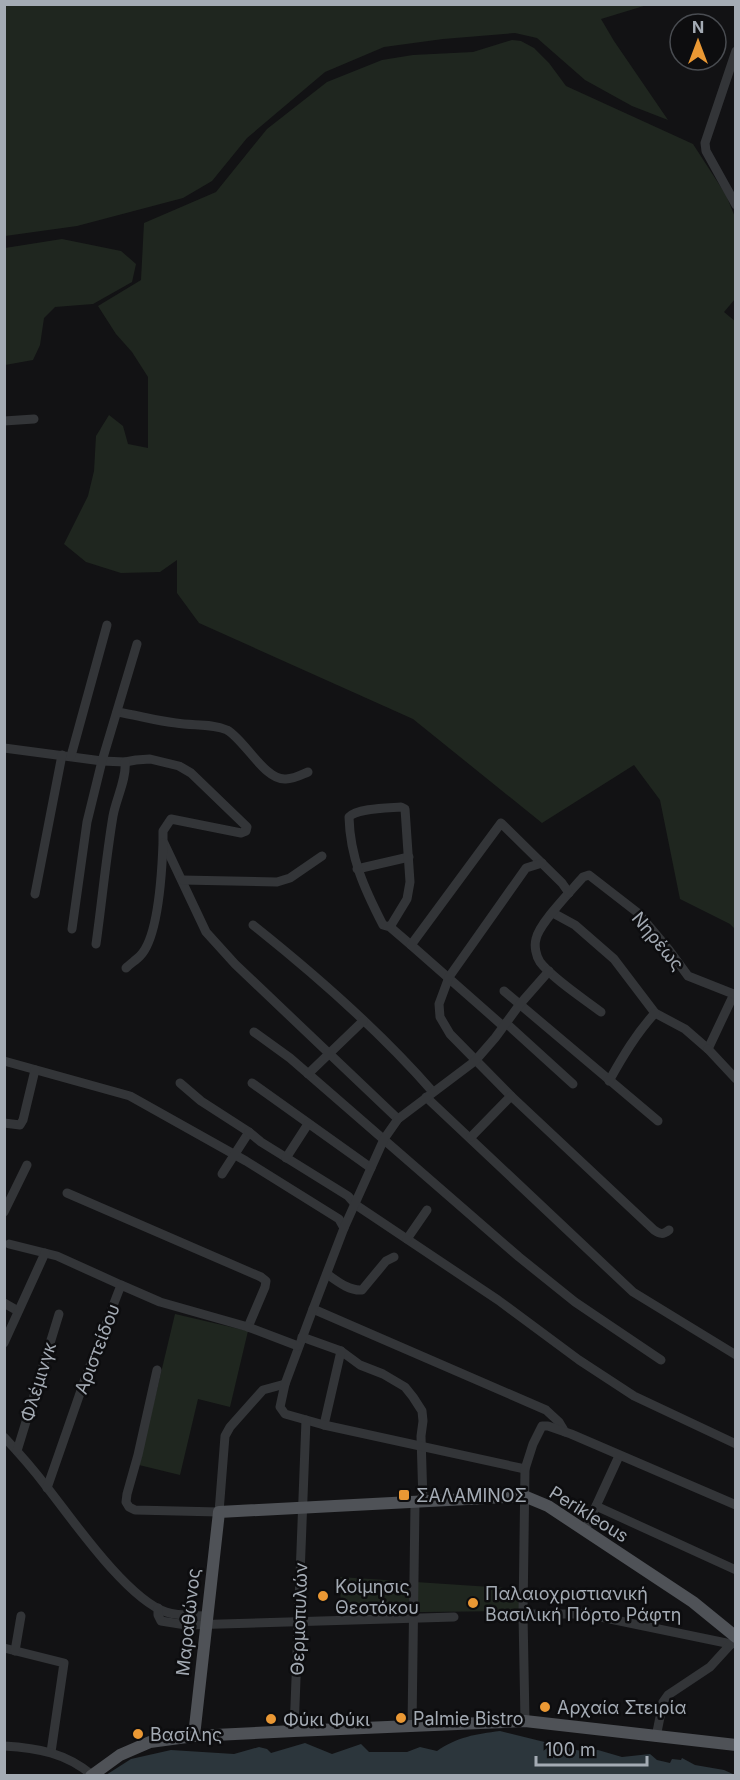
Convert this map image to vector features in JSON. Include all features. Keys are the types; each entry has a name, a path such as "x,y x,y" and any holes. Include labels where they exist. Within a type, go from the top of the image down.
{"main road":[{"name":"Perikleous","path":"219,1512 524,1496 548,1506 693,1602 733,1636"},
{"name":"Μαραθώνος","path":"194,1736 219,1512"},
{"path":"92,1775 120,1755 142,1744 159,1740 294,1731 525,1721 735,1745"}],"street":[{"path":"735,51 705,143 706,151 735,206"},
{"path":"4,421 34,419"},
{"path":"35,894 66,756 107,625"},
{"path":"72,929 87,822 102,761 137,644"},
{"path":"117,712 226,730 235,736 278,779 287,779 308,772"},
{"path":"4,748 102,761 125,762 150,759 179,766 191,773 247,828 241,833 171,819 163,831 164,841 154,923 149,941 142,955 126,968"},
{"path":"96,944 113,815 126,772 125,762"},
{"path":"390,927 407,899 410,882 405,797"},
{"path":"405,809 401,807 359,812 349,817 351,845 357,869 383,925 390,927 573,1084"},
{"path":"411,945 501,823 562,883 569,893 536,938 535,948 539,960 549,971 601,1012"},
{"path":"164,841 206,932 235,964 398,1119"},
{"path":"182,880 277,882 290,878 322,856"},
{"path":"357,869 409,857"},
{"path":"542,863 526,868 449,977 439,1004 440,1017 450,1034 475,1061 654,1230 665,1234 669,1230"},
{"name":"Νηρέως","path":"569,893 583,877 589,875 638,914 688,976 735,995"},
{"path":"553,913 575,925 608,953 655,1013 685,1029 708,1049 735,1079"},
{"path":"253,925 319,979 398,1052 430,1094 471,1137 633,1292 735,1355"},
{"path":"525,1469 324,1425 285,1414 280,1407 298,1346 344,1228 384,1139 398,1119 475,1061 549,971"},
{"path":"504,991 658,1121"},
{"path":"708,1049 735,995"},
{"path":"609,1081 633,1040 655,1013"},
{"path":"308,1074 363,1021"},
{"path":"254,1032 290,1058 567,1296 661,1360"},
{"path":"4,1061 130,1096 235,1155 339,1219 344,1228"},
{"path":"4,1123 20,1125 23,1120 35,1070"},
{"path":"180,1083 218,1114 348,1196 356,1205 498,1300 579,1360 634,1396 735,1444"},
{"path":"252,1083 371,1168"},
{"path":"471,1137 511,1096"},
{"path":"286,1158 308,1124"},
{"path":"222,1174 249,1132"},
{"path":"4,1212 27,1165"},
{"path":"67,1193 261,1276 266,1281 265,1287 248,1327"},
{"path":"407,1239 427,1210"},
{"path":"9,1244 67,1260 121,1285"},
{"path":"4,1343 45,1253"},
{"path":"327,1274 356,1291 362,1290 386,1261 394,1257"},
{"name":"Αριστείδου","path":"47,1488 121,1285 160,1302 248,1327 298,1346"},
{"path":"4,1303 18,1311"},
{"path":"313,1309 546,1410 559,1422 565,1432"},
{"name":"Φλέμινγκ","path":"17,1451 59,1314"},
{"path":"302,1336 341,1351 360,1365 383,1374 405,1387 422,1411 412,1617 412,1727"},
{"path":"324,1425 341,1351"},
{"path":"157,1370 126,1502 135,1510 219,1512 225,1436 262,1390 285,1384"},
{"name":"Θερμοπυλών","path":"294,1731 306,1420"},
{"path":"525,1721 523,1614 525,1469 532,1444 542,1426 565,1432 735,1505"},
{"path":"4,1437 118,1576 165,1612 207,1620 300,1621 454,1617"},
{"path":"585,1530 620,1456"},
{"path":"596,1506 735,1570"},
{"path":"523,1614 586,1614 733,1636 710,1667 668,1695 663,1702 656,1737"},
{"path":"15,1651 21,1616"},
{"path":"4,1648 64,1663 51,1752"},
{"path":"4,1746 51,1752 81,1766 92,1775"}],"shaded area":[{"path":"4,5 647,5 601,19 668,120 632,106 585,80 537,38 515,33 384,47 325,72 247,138 212,181 183,198 77,226 5,236"},
{"path":"512,40 521,41 534,48 549,63 566,86 693,144 726,195 735,217 735,299 724,312 736,322 735,929 730,924 680,899 660,800 634,765 542,823 413,719 199,623 177,593 177,560 160,572 121,573 86,562 64,544 88,496 94,471 96,436 109,415 123,426 128,444 148,448 148,377 98,306 141,280 144,223 216,192 267,129 327,82 382,60 413,55 473,52"},
{"path":"62,239 121,251 136,264 132,282 93,304 55,307 44,318 40,345 33,360 5,365 5,248"},
{"path":"175,1314 248,1331 230,1407 198,1399 180,1475 139,1465"},
{"path":"340,1577 520,1589 521,1611 341,1613"},
{"path":"500,1731 581,1751 598,1750 622,1757 650,1754 657,1760 670,1763 672,1759 681,1760 682,1758 695,1765 724,1770 735,1775 106,1775 131,1759 171,1750 234,1754 259,1747 271,1753 305,1743 332,1754 361,1744 369,1752 407,1752 420,1747 437,1751 452,1742 467,1737"}],"place":[{"name":"ΣΑΛΑΜΙΝΟΣ","path":"404,1495"},
{"name":"Κοίμησις Θεοτόκου","path":"323,1596"},
{"name":"Παλαιοχριστιανική Βασιλική Πόρτο Ράφτη","path":"473,1603"},
{"name":"Αρχαία Στειρία","path":"545,1707"},
{"name":"Palmie Bistro","path":"401,1718"},
{"name":"Φύκι Φύκι","path":"271,1719"},
{"name":"Βασίλης","path":"138,1734"}]}
